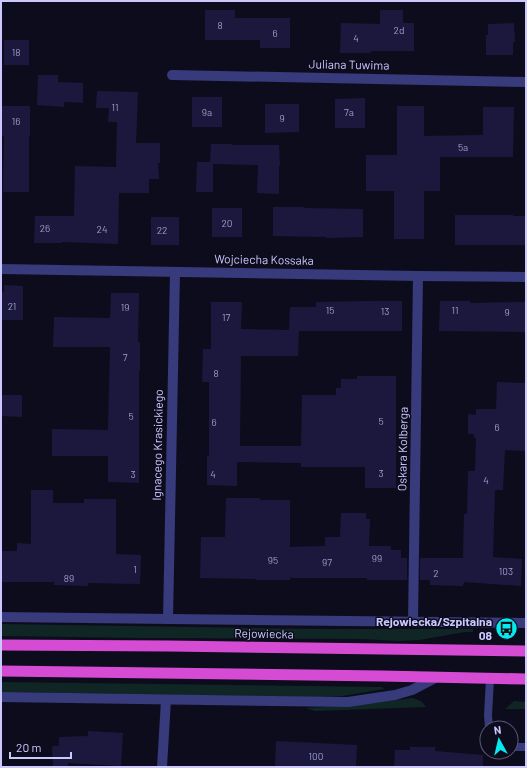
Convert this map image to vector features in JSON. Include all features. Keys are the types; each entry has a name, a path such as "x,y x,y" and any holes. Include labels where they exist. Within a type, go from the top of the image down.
{"highway":[{"name":"Rejowiecka","path":"1,645 526,651"},
{"path":"1,671 437,677 526,680"}],"street":[{"name":"Juliana Tuwima","path":"172,75 526,82"},
{"name":"Wojciecha Kossaka","path":"1,269 526,277"},
{"name":"Ignacego Krasickiego","path":"168,618 175,272"},
{"name":"Oskara Kolberga","path":"413,621 418,276"},
{"path":"1,617 526,623"},
{"path":"1,697 348,702 395,695 412,690 437,677"},
{"path":"162,767 166,700"}],"lane":[{"path":"488,720 490,679"}],"green space":[{"path":"1,624 326,629 473,629 473,632 419,640 399,641 362,639 1,636"},
{"path":"1,682 382,687 384,689 342,696 315,697 1,692"},
{"path":"413,698 423,703 426,707 315,711 305,708 347,706"},
{"path":"514,701 526,702 526,709 505,709"}],"building":[{"path":"205,10 235,10 235,18 290,18 290,48 260,48 260,40 205,40"},
{"path":"380,10 403,10 403,23 414,23 414,51 340,53 341,23 380,24"},
{"path":"514,23 515,42 513,42 513,55 486,55 486,35 488,35 488,24"},
{"path":"4,40 29,40 29,65 4,65"},
{"path":"38,75 58,75 58,82 83,83 83,103 64,102 64,107 37,105"},
{"path":"97,91 138,92 136,143 160,143 160,163 158,163 159,179 149,179 149,193 119,193 118,244 62,242 34,243 35,216 74,216 75,166 116,167 117,122 108,122 109,108 96,108"},
{"path":"192,97 222,97 222,127 192,127"},
{"path":"365,98 365,128 335,128 335,99"},
{"path":"265,104 299,104 299,132 265,133"},
{"path":"1,106 30,106 29,192 3,192 4,136 1,136"},
{"path":"397,106 424,106 424,136 483,135 483,107 514,107 513,157 440,157 440,191 424,191 424,239 394,239 394,191 366,191 366,155 397,155"},
{"path":"211,144 279,145 279,194 257,193 258,165 213,164 213,192 196,192 197,162 210,162"},
{"path":"273,207 363,209 363,237 326,238 273,236"},
{"path":"212,208 242,208 242,237 212,237"},
{"path":"455,215 526,216 526,245 455,245"},
{"path":"151,217 179,217 179,245 151,245"},
{"path":"4,285 23,286 23,320 1,320 1,292 4,292"},
{"path":"111,293 139,293 139,483 108,482 108,456 52,456 52,429 108,430 110,347 53,347 54,317 110,318"},
{"path":"402,301 402,331 299,331 298,356 241,356 240,446 301,446 302,395 336,395 336,388 341,388 341,379 357,379 357,376 396,376 396,488 365,488 365,467 301,467 301,463 237,462 237,486 207,485 207,456 209,456 209,382 202,382 203,349 211,349 211,302 242,302 241,329 289,330 290,307 316,307 316,302"},
{"path":"440,301 470,301 470,303 525,302 525,332 439,331"},
{"path":"497,382 526,383 526,451 505,450 503,490 495,490 493,557 522,559 521,586 464,582 463,586 430,585 430,580 420,580 420,558 463,558 464,514 467,514 468,471 475,471 476,438 474,438 474,434 468,434 468,414 476,415 476,409 496,409"},
{"path":"1,395 22,395 22,417 1,416"},
{"path":"31,490 53,490 53,503 84,503 84,499 116,499 116,554 141,555 140,584 88,583 88,586 54,585 54,582 1,582 2,551 17,551 17,543 31,544"},
{"path":"226,498 290,500 290,547 325,546 325,537 340,537 341,513 366,513 366,519 370,519 369,546 391,546 391,550 401,550 401,558 407,558 407,580 367,580 367,578 290,578 290,580 256,580 200,578 201,537 225,537"},
{"path":"88,731 123,733 121,766 68,763 68,767 53,767 52,746 59,746 59,737 88,736"},
{"path":"276,741 357,745 356,767 275,767"},
{"path":"410,747 435,747 435,751 479,755 479,760 483,760 483,767 394,767 395,750 410,750"}],"place":[{"name":"Rejowiecka/Szpitalna 08","path":"507,629"}]}
